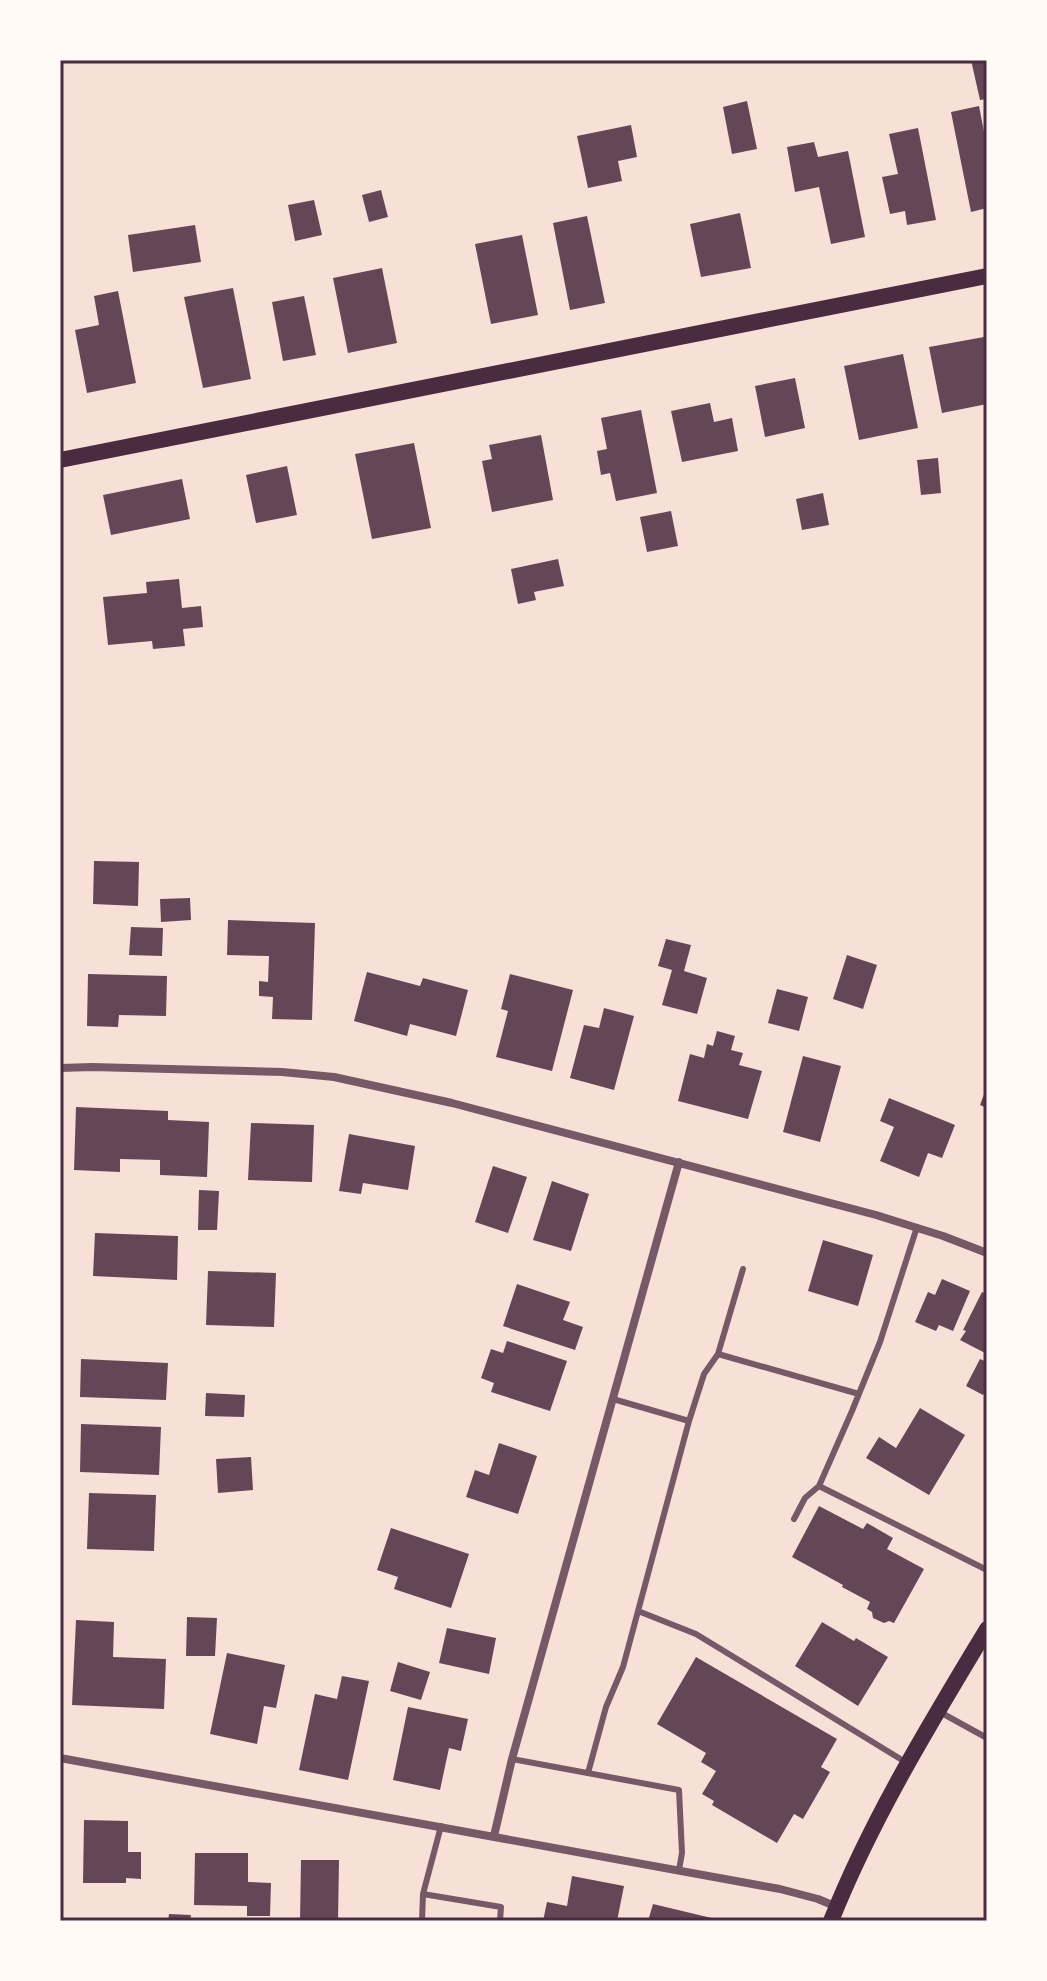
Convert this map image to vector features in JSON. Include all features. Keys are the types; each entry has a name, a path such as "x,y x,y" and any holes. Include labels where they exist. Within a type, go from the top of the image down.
{"main road":[{"path":"60,460 987,276"},
{"path":"834,1914 868,1837 907,1763 987,1629"}],"street":[{"path":"60,1068 282,1072 334,1077 452,1103 679,1162 917,1227 987,1253"},
{"path":"494,1836 512,1759 679,1162"},
{"path":"60,1758 780,1889 818,1899 834,1914"}],"lane":[{"path":"794,1519 805,1498 819,1486 859,1394 880,1342 917,1227"},
{"path":"588,1773 606,1707 623,1667 689,1421 704,1374 718,1354 743,1269"},
{"path":"718,1354 859,1394"},
{"path":"613,1399 689,1421"},
{"path":"819,1486 987,1570"},
{"path":"638,1611 696,1634 907,1763"},
{"path":"938,1711 987,1738"},
{"path":"512,1759 679,1790 682,1853 679,1870"},
{"path":"422,1921 423,1894 441,1826"},
{"path":"423,1894 501,1907 500,1921"}],"building":[{"path":"971,60 987,60 987,99 980,100"},
{"path":"747,101 757,149 732,154 723,107"},
{"path":"979,106 987,147 987,208 971,212 951,112"},
{"path":"631,125 637,157 618,161 622,181 588,188 577,136"},
{"path":"918,128 936,220 907,225 905,211 890,214 882,177 898,174 889,134"},
{"path":"814,142 818,157 848,151 865,237 831,244 819,187 795,192 787,147"},
{"path":"381,190 388,217 369,222 362,195"},
{"path":"314,200 322,235 295,241 288,205"},
{"path":"740,213 751,268 701,277 690,224"},
{"path":"587,216 605,303 570,310 553,223"},
{"path":"195,225 201,262 133,272 128,235"},
{"path":"522,235 538,315 491,324 475,244"},
{"path":"382,268 397,343 348,353 333,278"},
{"path":"233,288 251,379 203,388 184,297"},
{"path":"118,291 136,383 87,393 75,330 99,325 94,296"},
{"path":"304,296 316,355 283,361 272,302"},
{"path":"984,337 987,404 942,413 929,347"},
{"path":"903,354 918,428 859,440 844,366"},
{"path":"795,378 805,428 765,437 755,386"},
{"path":"710,403 714,422 732,418 738,451 682,462 671,411"},
{"path":"641,410 657,493 616,501 610,473 601,475 597,451 607,449 601,418"},
{"path":"541,435 553,500 492,512 482,461 492,459 489,445"},
{"path":"414,443 431,528 372,539 355,454"},
{"path":"938,458 941,493 921,495 917,460"},
{"path":"287,466 297,515 256,523 246,475"},
{"path":"182,479 190,519 111,535 103,495"},
{"path":"823,493 829,525 802,530 796,499"},
{"path":"671,511 678,546 647,552 640,517"},
{"path":"558,559 564,586 534,592 536,600 518,604 511,569"},
{"path":"179,579 182,608 201,606 203,627 183,629 185,646 153,649 152,641 108,645 103,597 147,593 146,582"},
{"path":"94,861 139,862 138,906 93,904"},
{"path":"190,898 191,920 161,922 160,899"},
{"path":"228,920 315,923 312,1020 272,1019 273,997 259,996 259,981 268,982 269,956 227,955"},
{"path":"131,927 163,928 162,956 129,955"},
{"path":"666,939 691,945 684,971 707,978 697,1014 662,1005 672,970 658,966"},
{"path":"847,955 877,965 863,1009 833,999"},
{"path":"367,972 420,986 423,978 468,990 456,1036 410,1024 407,1036 354,1021"},
{"path":"88,974 167,976 166,1016 119,1015 118,1027 87,1026"},
{"path":"510,974 573,990 552,1071 496,1057 508,1011 501,1009"},
{"path":"777,989 808,997 799,1031 768,1023"},
{"path":"604,1008 634,1016 614,1090 570,1078 584,1025 599,1028"},
{"path":"717,1031 735,1036 731,1050 743,1053 739,1065 762,1071 748,1119 678,1101 690,1054 704,1058 707,1044 713,1046"},
{"path":"803,1056 841,1066 820,1142 783,1132"},
{"path":"987,1086 987,1108 980,1105"},
{"path":"889,1098 955,1125 942,1158 928,1153 919,1177 880,1161 894,1127 880,1121"},
{"path":"76,1107 168,1111 168,1120 209,1122 207,1177 160,1175 160,1160 120,1159 120,1172 74,1170"},
{"path":"251,1123 314,1125 312,1182 248,1180"},
{"path":"349,1134 415,1146 408,1190 363,1183 361,1194 339,1191"},
{"path":"493,1166 527,1177 508,1233 475,1222"},
{"path":"552,1181 589,1194 571,1251 533,1240"},
{"path":"199,1190 219,1191 217,1230 198,1230"},
{"path":"95,1233 178,1236 177,1280 93,1276"},
{"path":"823,1240 873,1255 858,1306 808,1291"},
{"path":"208,1271 276,1273 274,1327 206,1325"},
{"path":"942,1279 970,1291 953,1331 939,1325 936,1331 915,1322 928,1292 935,1295"},
{"path":"517,1284 570,1302 563,1320 583,1327 575,1350 503,1326"},
{"path":"982,1292 987,1294 985,1353 960,1340"},
{"path":"507,1341 567,1361 550,1411 491,1392 494,1383 481,1378 491,1349 503,1353"},
{"path":"81,1359 168,1363 166,1400 80,1397"},
{"path":"980,1359 987,1362 987,1388 983,1395 966,1386"},
{"path":"206,1393 245,1395 244,1417 205,1416"},
{"path":"920,1408 965,1435 929,1495 866,1458 879,1437 896,1448"},
{"path":"81,1424 161,1427 159,1475 80,1472"},
{"path":"499,1443 537,1456 518,1514 466,1497 475,1470 489,1475"},
{"path":"251,1457 253,1490 218,1493 216,1459"},
{"path":"89,1493 156,1495 154,1551 87,1549"},
{"path":"819,1506 863,1529 867,1523 893,1538 887,1549 924,1569 894,1623 873,1618 872,1612 867,1609 870,1602 792,1557"},
{"path":"391,1528 469,1554 451,1608 394,1589 398,1577 377,1570"},
{"path":"187,1617 217,1618 215,1656 186,1656"},
{"path":"76,1620 114,1622 113,1657 166,1659 164,1709 72,1705"},
{"path":"822,1622 888,1657 858,1706 795,1666"},
{"path":"447,1628 496,1638 489,1674 439,1663"},
{"path":"227,1653 285,1665 276,1708 264,1706 257,1744 210,1734"},
{"path":"696,1657 837,1739 821,1767 830,1772 803,1819 794,1814 777,1843 712,1805 714,1801 702,1794 716,1771 701,1762 706,1753 657,1724"},
{"path":"398,1662 430,1672 421,1700 390,1691"},
{"path":"342,1676 369,1681 348,1780 299,1770 315,1694 337,1699"},
{"path":"408,1707 468,1719 461,1751 449,1748 440,1790 393,1780"},
{"path":"84,1820 128,1821 128,1852 141,1852 141,1879 126,1878 126,1883 83,1883"},
{"path":"195,1853 248,1853 248,1882 271,1883 270,1916 247,1916 247,1906 194,1905"},
{"path":"301,1860 339,1860 338,1921 300,1921"},
{"path":"572,1876 624,1886 617,1921 543,1921 547,1902 567,1906"},
{"path":"653,1904 720,1920 720,1921 648,1921"},
{"path":"169,1914 191,1915 190,1921 168,1921"}]}
